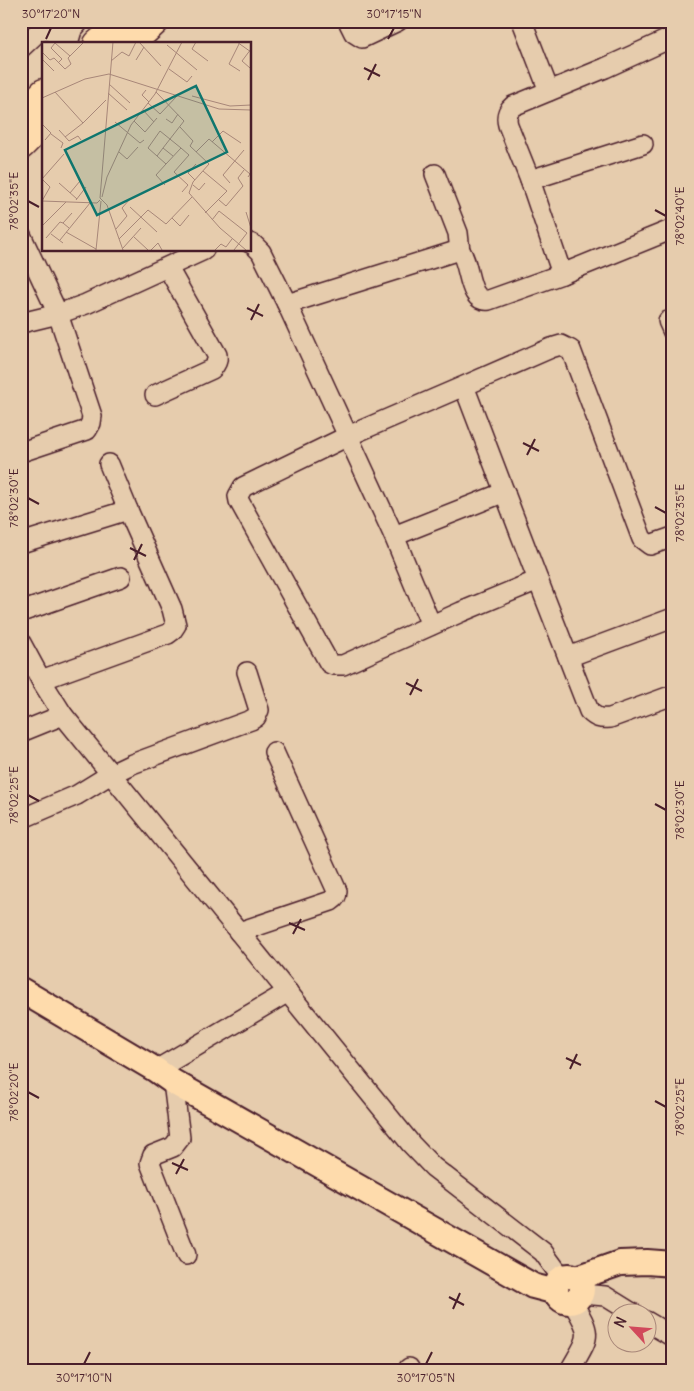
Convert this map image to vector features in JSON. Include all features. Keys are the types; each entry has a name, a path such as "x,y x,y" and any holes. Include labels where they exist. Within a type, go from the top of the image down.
{"highway":[{"path":"100,42 125,21"},
{"path":"132,42 155,21"},
{"path":"21,116 42,94"},
{"path":"21,145 42,124"}],"main road":[{"path":"21,990 164,1076 533,1286 570,1289 620,1263 647,1262 673,1264"}],"street":[{"path":"21,48 37,33 46,30 68,41 72,30 80,21"},
{"path":"148,42 171,21"},
{"path":"348,21 354,33 362,38 398,21"},
{"path":"522,21 549,91"},
{"path":"562,274 530,180 508,125 507,116 510,108 673,37"},
{"path":"530,180 643,144"},
{"path":"435,174 458,234 460,251 465,259 474,293 479,298 485,300 562,274 673,229"},
{"path":"21,235 58,314 92,416 92,423 82,433 21,452"},
{"path":"251,243 261,252 287,304 394,536 432,625"},
{"path":"21,323 58,314 86,304 202,251"},
{"path":"287,304 453,251 460,251"},
{"path":"155,395 212,369 218,359 168,268"},
{"path":"538,580 343,665 333,665 329,663 239,501 238,496 243,487 348,436 561,345 572,350 642,538 650,545 673,537"},
{"path":"464,386 589,710 600,719 610,718 673,695"},
{"path":"41,680 168,634 174,628 176,620 172,609 109,464"},
{"path":"394,536 505,492"},
{"path":"21,543 128,510"},
{"path":"21,612 121,577"},
{"path":"568,657 673,618"},
{"path":"21,643 63,715 387,1115 433,1167 543,1252 570,1289 585,1322 586,1340 570,1370"},
{"path":"21,819 77,795 111,774 140,761 256,717 258,706 247,672"},
{"path":"21,732 63,715"},
{"path":"238,932 331,901 337,895 337,891 274,752"},
{"path":"186,1255 150,1163 153,1155 173,1147 180,1138 164,1076 288,992"},
{"path":"570,1289 605,1296 618,1304"},
{"path":"656,1327 673,1337"}]}
